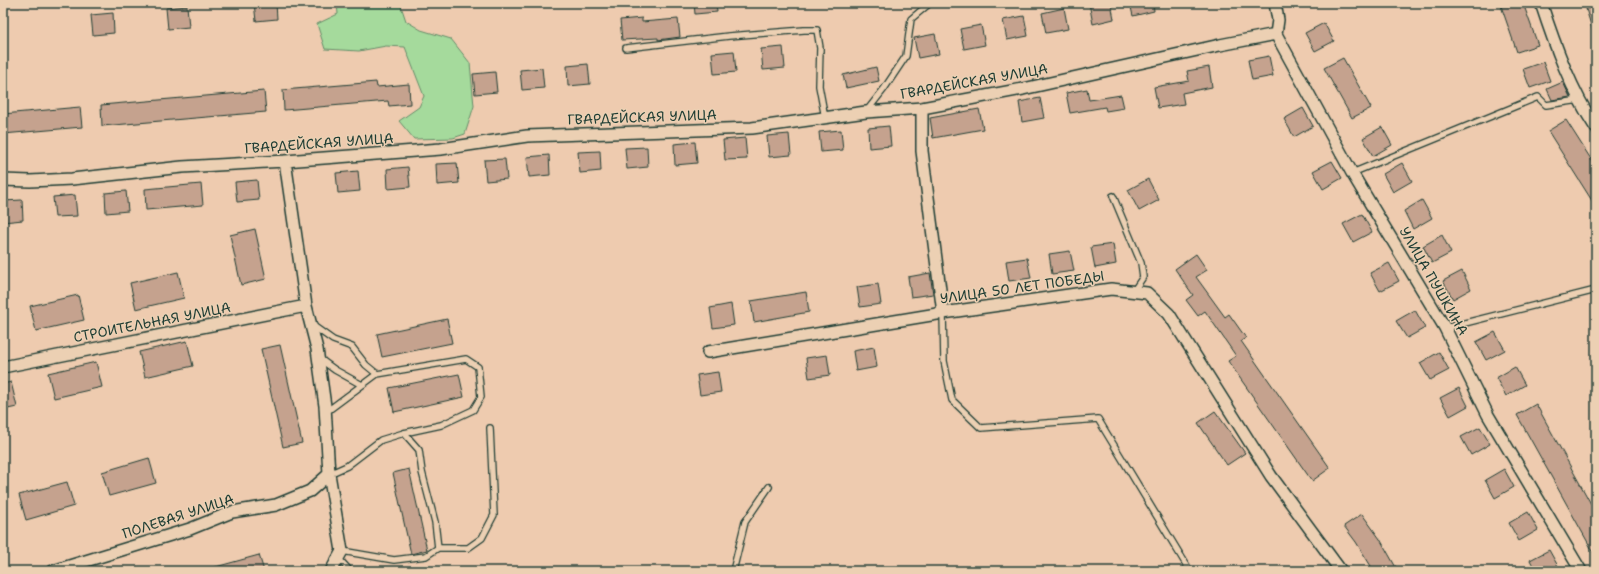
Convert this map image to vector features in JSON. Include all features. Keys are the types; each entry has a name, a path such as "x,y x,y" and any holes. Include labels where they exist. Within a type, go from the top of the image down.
{"street":[{"path":"1275,3 1278,20 1276,34"},
{"path":"1541,3 1556,47 1580,99 1596,128"},
{"name":"ГВАРДЕЙСКАЯ УЛИЦА","path":"3,180 30,181 72,179 182,167 441,149 527,136 752,128 825,119 866,112 922,108 1023,89 1276,34"},
{"name":"УЛИЦА ПУШКИНА","path":"1276,34 1352,173 1445,328 1488,415 1581,571"},
{"path":"922,108 922,151 943,313"},
{"path":"285,161 306,306 318,358 326,412 329,474 340,554 331,571"},
{"name":"УЛИЦА 50 ЛЕТ ПОБЕДЫ","path":"708,352 943,313 1111,289 1147,293 1169,314 1271,476 1341,571"},
{"name":"СТРОИТЕЛЬНАЯ УЛИЦА","path":"3,367 306,306"},
{"name":"ПОЛЕВАЯ УЛИЦА","path":"53,571 190,529 232,512 276,505 310,491 329,474"}],"lane":[{"path":"866,112 884,89 906,56 911,19 930,3"},
{"path":"626,48 729,36 817,30 820,48 819,86 825,119"},
{"path":"1352,173 1538,98 1546,105 1580,99"},
{"path":"1113,196 1141,263 1143,277 1133,292"},
{"path":"1445,328 1596,290"},
{"path":"943,313 944,361 952,400 981,428 1098,419 1190,571"},
{"path":"311,323 334,340 352,347 366,365 377,374"},
{"path":"318,358 335,370 362,385"},
{"path":"326,412 377,374 466,359 478,367 481,397 473,410 441,425 404,433 381,440 347,466 329,474"},
{"path":"340,554 394,560 426,556 438,548 468,548 482,538 494,515 490,428"},
{"path":"404,433 419,450 422,472 435,522 438,548"},
{"path":"733,571 745,522 769,488"},
{"path":"340,554 350,571"}],"green space":[{"path":"337,3 400,3 406,21 421,30 451,39 470,63 474,106 465,134 453,138 414,139 399,121 419,107 424,96 405,47 386,46 359,51 325,49 317,24 338,14"}],"building":[{"path":"254,3 276,3 277,19 256,21"},
{"path":"694,3 716,3 717,12 695,14"},
{"path":"1089,3 1111,3 1114,19 1093,24"},
{"path":"1130,3 1153,3 1154,11 1133,16"},
{"path":"1500,3 1523,3 1538,45 1517,52"},
{"path":"1596,5 1596,35 1594,35 1586,9"},
{"path":"187,6 189,27 168,29 166,8"},
{"path":"1064,8 1068,29 1046,33 1042,13"},
{"path":"113,13 114,33 93,35 91,15"},
{"path":"1024,16 1028,36 1007,40 1003,20"},
{"path":"642,18 642,22 678,19 680,37 658,40 658,38 622,40 620,20"},
{"path":"1324,23 1334,41 1315,51 1305,33"},
{"path":"981,25 985,45 964,49 960,29"},
{"path":"935,34 939,54 918,58 914,38"},
{"path":"783,47 785,68 763,70 761,49"},
{"path":"734,51 736,72 714,74 712,53"},
{"path":"1269,56 1273,76 1252,80 1248,60"},
{"path":"1343,58 1371,108 1352,118 1324,68"},
{"path":"1543,62 1550,81 1530,88 1523,69"},
{"path":"588,64 590,84 568,86 567,66"},
{"path":"876,67 879,81 846,88 843,75"},
{"path":"1209,67 1212,87 1182,93 1184,104 1158,108 1154,87 1189,81 1187,71"},
{"path":"542,68 544,88 522,90 520,70"},
{"path":"495,72 497,92 475,94 473,74"},
{"path":"376,82 377,87 409,84 410,104 389,106 388,101 284,110 283,90"},
{"path":"1563,82 1570,97 1552,100 1547,89"},
{"path":"1087,89 1089,100 1121,95 1124,108 1106,111 1105,107 1070,113 1066,93"},
{"path":"264,91 266,112 102,126 101,105"},
{"path":"1040,98 1044,118 1022,122 1019,102"},
{"path":"80,107 82,127 3,134 3,114"},
{"path":"1303,108 1313,126 1294,137 1284,119"},
{"path":"979,109 983,129 933,138 930,118"},
{"path":"1566,120 1596,167 1596,207 1548,131"},
{"path":"889,126 891,146 869,148 868,128"},
{"path":"1382,127 1392,145 1373,156 1363,138"},
{"path":"841,130 843,150 821,152 819,132"},
{"path":"789,134 791,155 769,157 767,136"},
{"path":"745,138 747,159 725,160 723,140"},
{"path":"695,142 697,163 675,165 674,144"},
{"path":"647,147 648,167 627,169 625,148"},
{"path":"600,151 601,171 580,173 578,152"},
{"path":"549,155 550,175 529,177 527,157"},
{"path":"505,159 507,179 486,181 484,160"},
{"path":"1332,161 1342,178 1323,189 1313,171"},
{"path":"457,163 459,183 437,185 436,164"},
{"path":"1402,163 1412,181 1393,192 1383,174"},
{"path":"408,167 410,187 388,189 387,169"},
{"path":"358,171 360,191 338,193 336,173"},
{"path":"1148,179 1159,200 1139,211 1128,190"},
{"path":"257,180 259,200 237,202 235,182"},
{"path":"201,184 203,205 146,210 145,189"},
{"path":"126,191 128,211 106,213 105,193"},
{"path":"75,195 77,216 55,217 53,197"},
{"path":"22,200 23,220 3,222 3,201"},
{"path":"1422,200 1432,218 1413,229 1404,211"},
{"path":"1362,214 1372,232 1353,242 1343,224"},
{"path":"255,229 266,279 241,285 230,235"},
{"path":"1442,235 1451,253 1432,263 1423,246"},
{"path":"1113,244 1116,264 1095,268 1091,247"},
{"path":"1070,251 1074,271 1052,274 1049,254"},
{"path":"1196,254 1207,270 1196,277 1225,317 1229,314 1246,338 1241,341 1330,468 1312,481 1228,361 1236,356 1205,311 1198,316 1186,300 1193,295 1175,269"},
{"path":"1027,258 1031,278 1009,281 1006,261"},
{"path":"1389,263 1399,281 1380,291 1370,273"},
{"path":"1462,271 1471,289 1453,299 1443,281"},
{"path":"178,272 184,298 136,309 130,283"},
{"path":"930,273 933,294 911,297 908,277"},
{"path":"878,284 881,304 860,307 857,287"},
{"path":"806,292 809,312 754,322 751,301"},
{"path":"78,295 84,320 36,331 30,306"},
{"path":"731,304 734,325 713,328 710,308"},
{"path":"1415,310 1425,328 1407,338 1396,321"},
{"path":"447,319 452,343 382,357 377,334"},
{"path":"1495,332 1505,350 1486,360 1476,342"},
{"path":"187,341 193,366 145,377 139,352"},
{"path":"280,345 302,443 283,447 261,349"},
{"path":"874,347 877,367 856,371 853,351"},
{"path":"1439,352 1449,370 1430,380 1420,363"},
{"path":"827,355 830,375 809,378 806,358"},
{"path":"96,362 102,387 54,398 48,373"},
{"path":"1515,367 1525,385 1506,396 1496,378"},
{"path":"718,372 721,392 700,395 697,375"},
{"path":"459,374 464,397 394,412 389,388"},
{"path":"11,382 17,407 3,410 3,384"},
{"path":"1459,388 1468,406 1450,416 1440,398"},
{"path":"1536,404 1596,513 1596,557 1517,415"},
{"path":"1215,411 1245,453 1227,465 1198,423"},
{"path":"1480,427 1490,444 1471,455 1461,437"},
{"path":"149,458 156,483 109,496 102,472"},
{"path":"409,469 427,550 411,554 393,473"},
{"path":"1504,469 1514,487 1495,498 1485,480"},
{"path":"67,482 74,506 26,520 19,495"},
{"path":"1528,512 1538,530 1519,541 1509,523"},
{"path":"1362,514 1380,539 1398,571 1374,571 1344,526"},
{"path":"1549,550 1559,568 1553,571 1536,571 1530,560"},
{"path":"259,555 264,571 212,571 212,568"}]}
